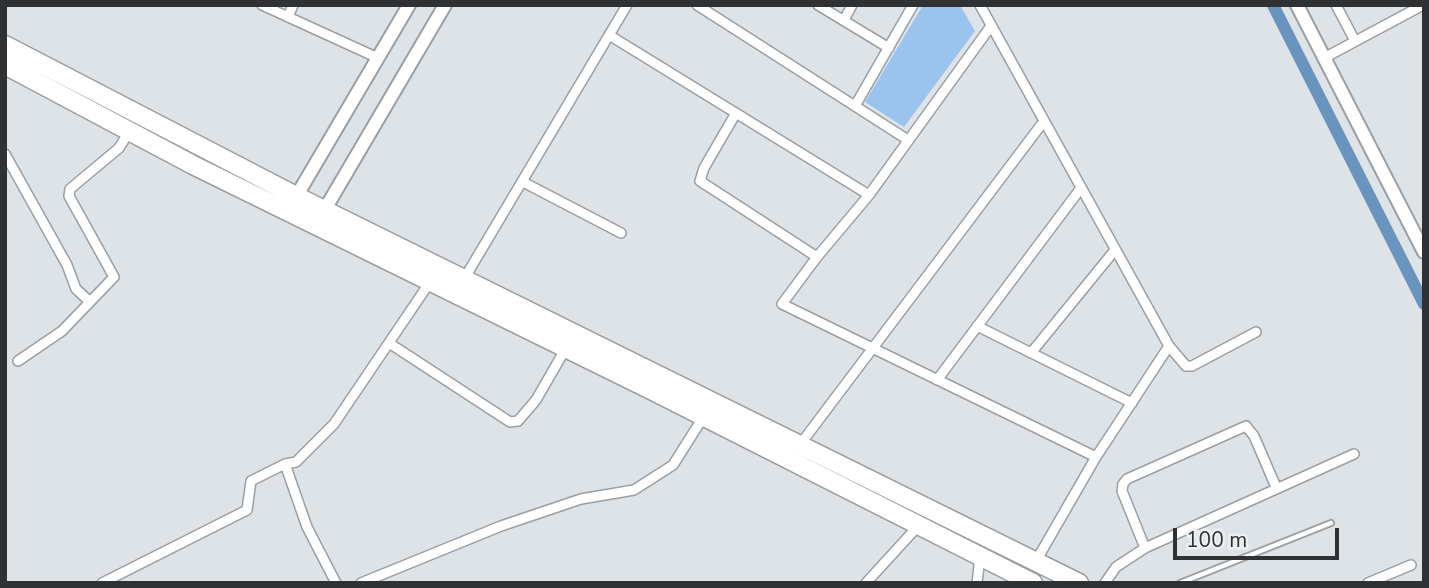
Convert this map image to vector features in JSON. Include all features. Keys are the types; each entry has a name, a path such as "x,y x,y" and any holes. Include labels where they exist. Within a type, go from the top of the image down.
{"highway":[{"path":"5,45 292,204 316,226 704,416 1033,583"},
{"path":"5,65 129,132 292,204 325,209 1079,583"}],"street":[{"path":"262,5 378,58"},
{"path":"288,17 293,5"},
{"path":"292,204 409,5"},
{"path":"316,226 445,5"},
{"path":"464,279 626,5"},
{"path":"696,5 908,140"},
{"path":"818,5 889,48"},
{"path":"844,20 852,5"},
{"path":"855,106 913,5"},
{"path":"979,5 1169,346 1186,366 1192,366 1256,332"},
{"path":"1297,5 1424,252"},
{"path":"1336,5 1355,41"},
{"path":"1324,58 1423,5"},
{"path":"991,26 869,195 782,304 1096,457"},
{"path":"609,35 869,195"},
{"path":"736,113 705,168 701,181 817,257"},
{"path":"799,446 1044,121"},
{"path":"18,361 61,331 114,277 69,195 70,189 119,148 129,132"},
{"path":"5,154 67,265 76,289 89,301"},
{"path":"523,182 621,233"},
{"path":"937,380 1081,188"},
{"path":"1031,353 1115,250"},
{"path":"102,583 247,510 251,481 285,464 296,462 334,424 430,282"},
{"path":"977,326 1132,403"},
{"path":"389,343 510,422 518,421 536,400 566,348"},
{"path":"1036,561 1096,457 1169,346"},
{"path":"361,583 500,526 581,499 634,490 673,465 704,416"},
{"path":"1145,548 1122,491 1127,480 1246,426 1254,436 1276,487"},
{"path":"1105,583 1116,567 1145,548 1354,454"},
{"path":"285,464 307,527 335,583"},
{"path":"866,583 919,525"},
{"path":"977,583 980,556"},
{"path":"1368,583 1391,578 1411,565"},
{"path":"384,573 388,583"}],"lane":[{"path":"1180,583 1331,523"}],"shaded area":[{"path":"923,5 960,5 975,31 904,127 865,102"}],"waterway":[{"path":"1273,5 1424,304"}]}
